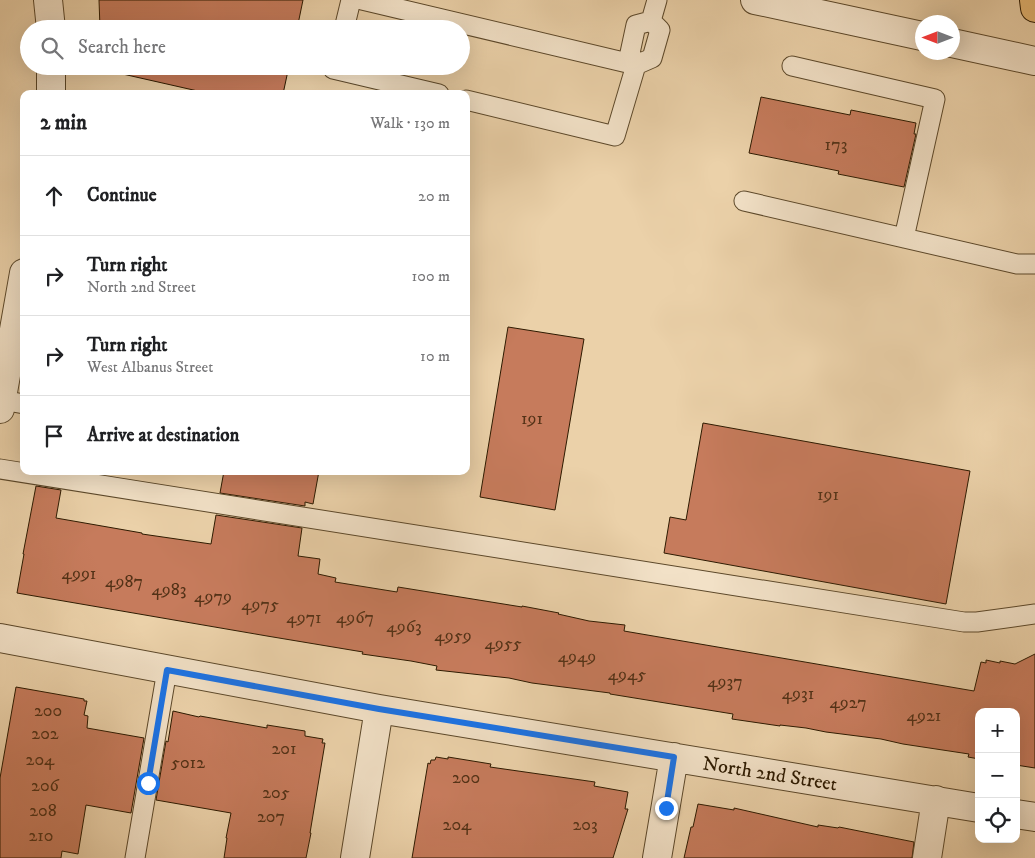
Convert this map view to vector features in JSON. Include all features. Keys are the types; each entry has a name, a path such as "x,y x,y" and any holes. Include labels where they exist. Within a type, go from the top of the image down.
{"highway":[{"path":"1034,0 1035,8"}],"street":[{"path":"48,0 49,20"},
{"path":"755,0 791,4 915,34"},
{"path":"960,45 1035,61"},
{"path":"51,75 51,90"},
{"path":"8,404 20,306"},
{"name":"North 2nd Street","path":"0,638 379,709 975,807"},
{"path":"355,858 379,709"},
{"path":"657,858 674,757"},
{"path":"927,858 936,800"},
{"path":"1020,815 1035,817"}],"lane":[{"path":"346,20 351,0"},
{"path":"362,0 446,20"},
{"path":"470,101 615,136 636,65 630,53 636,25 651,21 657,0"},
{"path":"470,26 636,65"},
{"path":"792,66 935,100 904,238"},
{"path":"362,75 423,90"},
{"path":"744,201 1017,264 1035,264"},
{"path":"0,469 20,472"},
{"path":"38,475 964,622 1035,614"},
{"path":"135,858 167,670"}],"building":[{"path":"99,0 303,0 299,20 100,20"},
{"path":"127,75 287,75 284,90 193,90"},
{"path":"761,97 850,115 851,110 916,123 914,134 916,134 904,187 838,174 839,171 749,153"},
{"path":"508,327 584,339 555,510 480,497"},
{"path":"703,423 970,471 946,604 664,553 670,517 686,520"},
{"path":"223,475 318,475 313,504 305,502 305,506 220,493"},
{"path":"36,486 61,490 56,518 142,534 211,544 216,515 302,528 298,556 320,559 318,574 336,578 335,582 397,592 398,587 522,606 589,621 625,625 624,631 974,691 981,662 986,663 986,660 1015,664 1035,654 1035,768 1020,766 1020,708 975,708 975,758 968,757 969,754 881,739 732,719 733,714 610,693 532,683 509,678 436,670 437,666 362,654 363,652 17,593"},
{"path":"16,687 84,699 84,701 87,701 84,715 88,716 87,728 144,738 131,813 86,805 78,854 62,851 61,858 0,858 0,778"},
{"path":"173,711 267,728 267,725 305,731 305,736 323,739 322,743 325,743 306,858 224,858 231,813 156,800"},
{"path":"436,757 448,759 448,757 491,764 490,767 595,782 594,786 628,792 625,809 628,809 613,858 412,858 428,763 430,764 431,760 435,760"},
{"path":"698,804 734,810 734,808 818,827 818,825 839,827 914,842 912,858 684,858"}],"route":[{"path":"148,783 167,670 379,709 674,757 666,808"}]}
